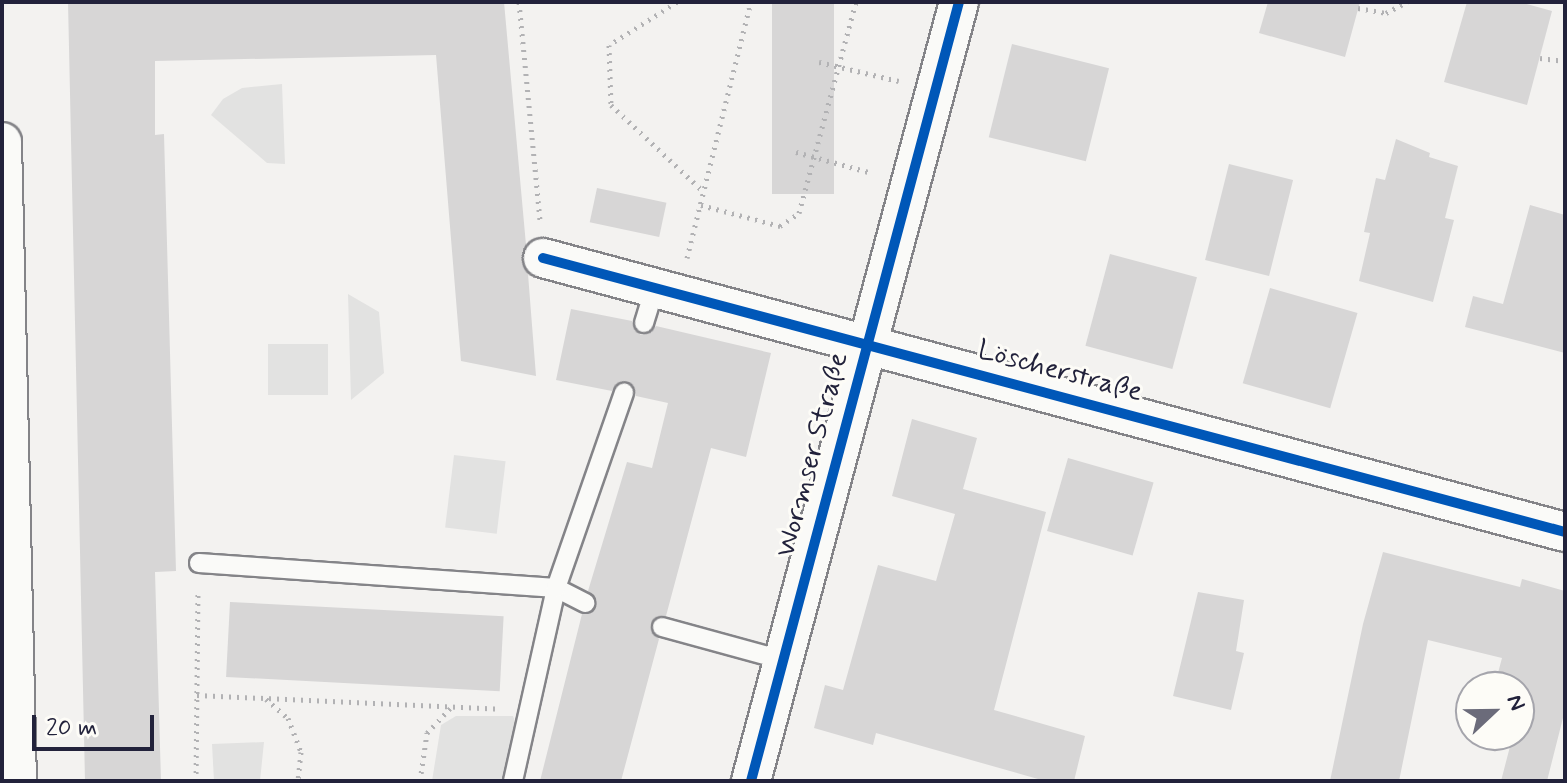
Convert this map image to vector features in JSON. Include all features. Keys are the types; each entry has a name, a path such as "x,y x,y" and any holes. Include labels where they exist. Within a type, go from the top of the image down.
{"street":[{"name":"Wormser Straße","path":"751,781 959,2"},
{"path":"2,142 17,781"},
{"name":"Löscherstraße","path":"543,258 1565,532"}],"lane":[{"path":"644,323 667,291"},
{"path":"513,781 556,588 624,393"},
{"path":"199,563 556,588 585,603"},
{"path":"662,627 783,660"}],"path":[{"path":"519,2 543,258"},
{"path":"677,2 609,45 611,105 704,192"},
{"path":"667,291 701,205 751,2"},
{"path":"701,205 780,226 799,213 856,2"},
{"path":"1358,8 1386,13 1407,2"},
{"path":"1540,58 1565,61"},
{"path":"819,62 935,89"},
{"path":"796,152 910,184"},
{"path":"196,781 199,563"},
{"path":"197,695 529,710"},
{"path":"266,699 288,718 301,752 298,781"},
{"path":"420,781 427,733 450,708"}],"shaded area":[{"path":"282,84 285,164 267,163 211,115 223,99 242,88"},
{"path":"348,294 379,312 384,373 351,400"},
{"path":"268,344 328,344 328,395 268,395"},
{"path":"454,455 506,461 497,534 445,527"},
{"path":"456,716 513,716 517,727 501,781 432,781 441,725"},
{"path":"264,742 260,781 214,781 212,744"}],"building":[{"path":"68,2 504,2 526,245 522,263 528,274 536,376 461,361 436,55 155,61 155,135 164,134 176,571 155,572 161,781 85,781"},
{"path":"772,2 834,2 834,194 772,194"},
{"path":"1268,2 1360,2 1345,57 1259,33"},
{"path":"1467,2 1520,2 1552,11 1527,105 1444,82"},
{"path":"1012,44 1109,68 1086,161 989,137"},
{"path":"1396,139 1430,153 1429,157 1458,166 1445,218 1454,220 1433,302 1359,281 1370,233 1364,232 1376,178 1385,180"},
{"path":"1229,164 1293,180 1269,276 1205,260"},
{"path":"597,188 666,203 659,237 590,222"},
{"path":"1530,205 1565,215 1565,353 1465,327 1473,296 1503,304"},
{"path":"1110,254 1197,277 1172,369 1085,346"},
{"path":"1270,288 1357,313 1330,408 1243,383"},
{"path":"571,309 632,321 641,335 651,332 656,326 771,353 746,457 711,448 666,616 658,616 651,623 651,631 659,639 621,781 540,781 582,614 591,613 596,608 595,597 588,591 627,462 652,468 668,403 636,396 634,386 627,382 617,383 612,391 556,380"},
{"path":"912,419 977,438 963,489 1046,512 994,710 1085,736 1074,781 1045,781 876,733 873,745 814,728 825,685 843,690 878,565 936,581 955,514 892,496"},
{"path":"1068,458 1154,483 1133,556 1047,531"},
{"path":"1383,552 1520,587 1522,579 1565,591 1565,710 1547,781 1501,781 1509,751 1535,751 1535,671 1498,671 1502,658 1428,640 1399,781 1330,781 1363,624"},
{"path":"1198,592 1244,600 1236,651 1244,653 1231,710 1173,696"},
{"path":"230,602 504,616 500,691 226,677"}],"cycle path":[{"path":"751,781 959,2"},
{"path":"543,258 1565,532"}]}
